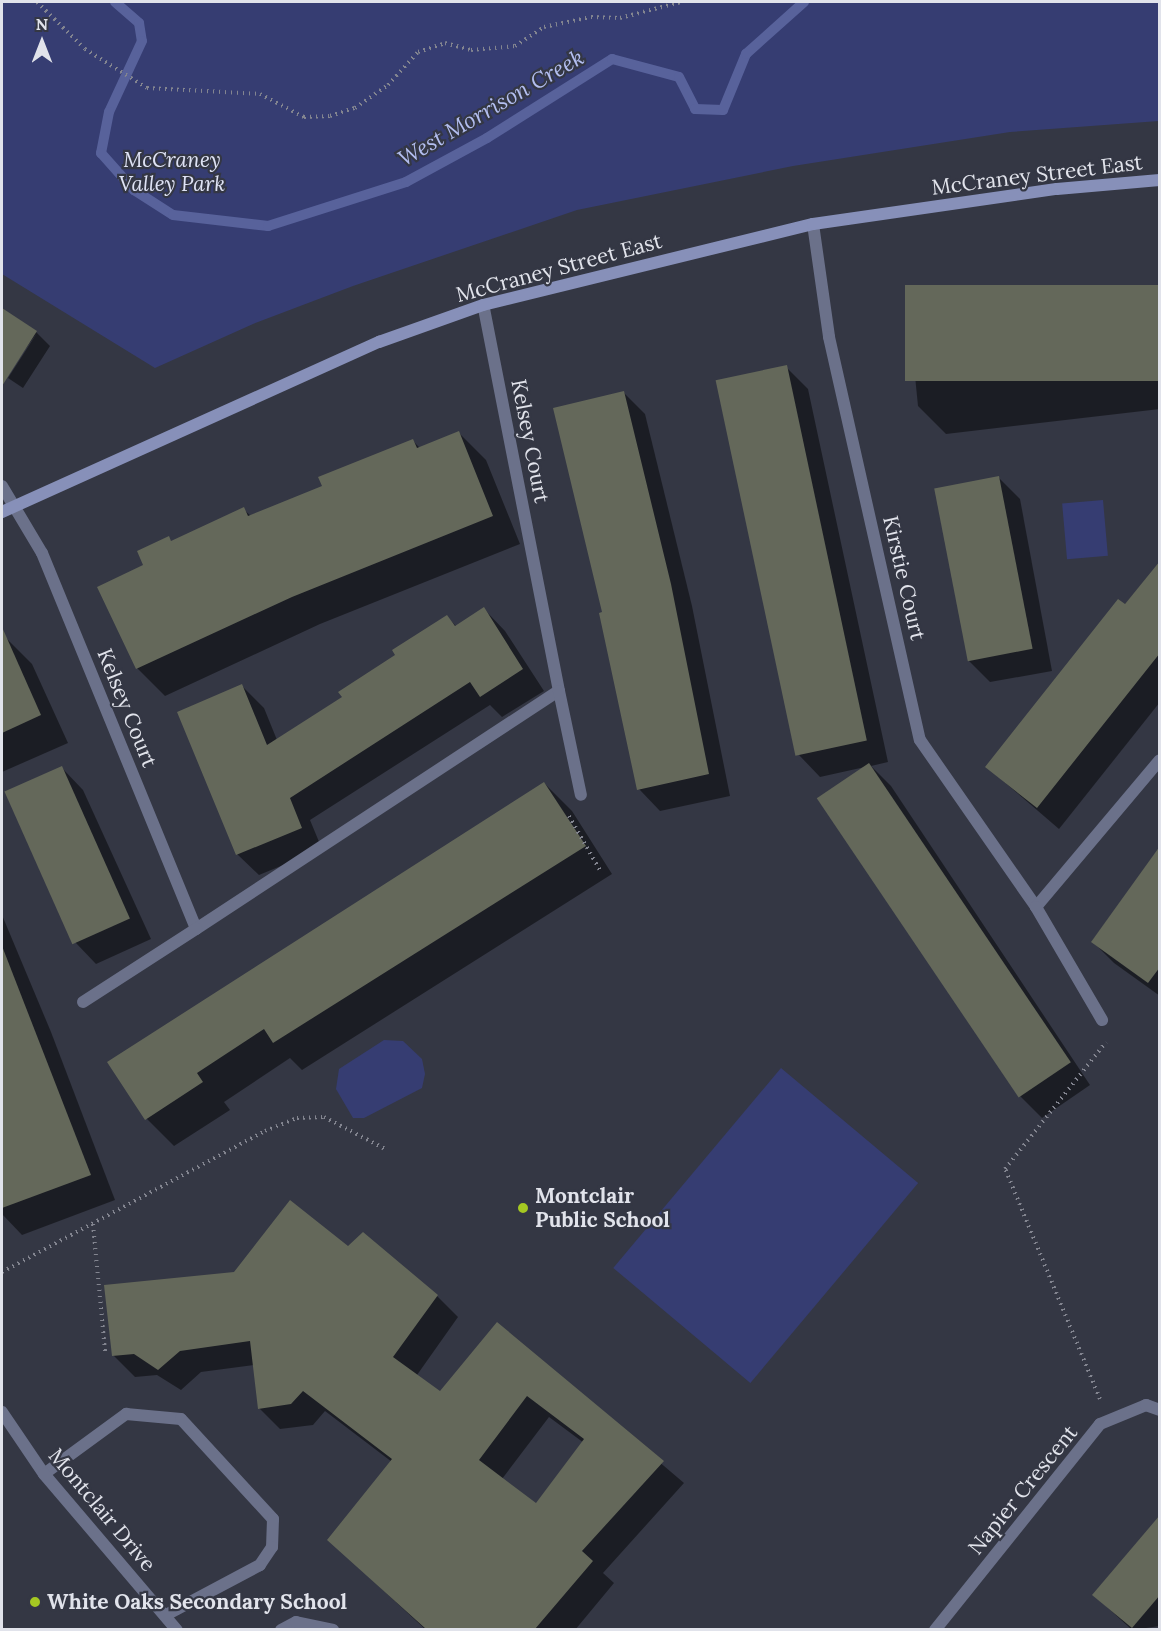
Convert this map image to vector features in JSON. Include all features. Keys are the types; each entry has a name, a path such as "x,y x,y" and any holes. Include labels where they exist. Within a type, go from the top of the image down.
{"street":[{"name":"McCraney Street East","path":"7,509 379,342 483,304 813,224 1057,189 1160,180"},
{"name":"Kirstie Court","path":"813,224 829,337 920,740 1036,907 1102,1020"},
{"name":"Kelsey Court","path":"483,304 580,795"},
{"name":"Kelsey Court","path":"2,486 7,509 42,553 196,929"},
{"path":"83,1002 559,691"},
{"path":"1036,907 1160,760"},
{"name":"Napier Crescent","path":"935,1629 1100,1424 1146,1405 1160,1410"},
{"name":"Montclair Drive","path":"2,1412 44,1474 177,1629"},
{"path":"44,1474 126,1414 181,1419 273,1519 272,1548 260,1565 166,1615"},
{"path":"281,1629 296,1622 333,1629"}],"path":[{"path":"37,2 106,64 147,88 260,94 304,117 330,116 356,108 388,85 418,52 445,44 471,50 515,46 544,27 591,17 620,18 681,2"},
{"path":"1100,1424 1100,1392 1005,1169 1110,1036 1102,1020"},
{"path":"2,1272 265,1131 297,1119 324,1117 387,1150"},
{"path":"93,1224 105,1352"}],"green space":[{"name":"McCraney Valley Park","path":"2,2 1159,2 1159,121 1010,132 793,166 577,210 353,286 253,324 155,368 2,274"},
{"path":"1103,500 1108,556 1067,559 1062,504"},
{"path":"384,1040 403,1041 422,1059 425,1074 422,1088 364,1118 353,1118 336,1089 339,1069"},
{"path":"781,1068 918,1183 750,1383 613,1268"}],"building":[{"path":"905,285 1160,285 1160,381 905,381"},
{"path":"2,308 37,331 2,386"},
{"path":"787,365 867,741 795,756 716,380"},
{"path":"624,391 671,584 709,774 637,790 599,613 602,612 553,408"},
{"path":"459,431 493,516 292,597 136,669 97,587 143,565 137,551 169,536 171,541 244,507 248,516 322,486 318,477 413,439 417,448"},
{"path":"999,476 1033,649 968,661 934,489"},
{"path":"1160,561 1160,653 1037,808 985,767 1118,599 1125,604"},
{"path":"484,607 523,669 480,697 470,682 290,798 302,828 236,855 177,712 242,684 267,745 342,697 338,692 395,655 392,650 447,615 455,626"},
{"path":"2,627 41,715 2,733"},
{"path":"869,763 1071,1062 1019,1098 817,798"},
{"path":"62,766 130,919 72,944 4,792"},
{"path":"544,782 586,846 273,1043 264,1029 197,1073 203,1082 145,1120 107,1062"},
{"path":"1160,846 1160,967 1148,983 1091,942"},
{"path":"2,946 91,1175 2,1208"},
{"path":"290,1200 348,1246 363,1232 438,1295 393,1357 440,1391 497,1322 664,1461 582,1551 593,1561 535,1629 426,1629 327,1540 392,1459 303,1391 291,1404 258,1409 250,1341 180,1351 158,1370 134,1354 112,1356 104,1285 234,1272","holes":["527,1396 584,1439 536,1503 479,1460"]},
{"path":"1160,1515 1160,1595 1132,1628 1092,1595"}],"waterway":[{"name":"West Morrison Creek","path":"115,2 139,23 142,41 109,112 101,153 134,190 173,215 268,226 406,182 487,138 612,59 679,77 695,109 723,110 746,54 804,2"}],"place":[{"name":"Montclair Public School","path":"523,1208"},
{"name":"White Oaks Secondary School","path":"35,1602"}]}
